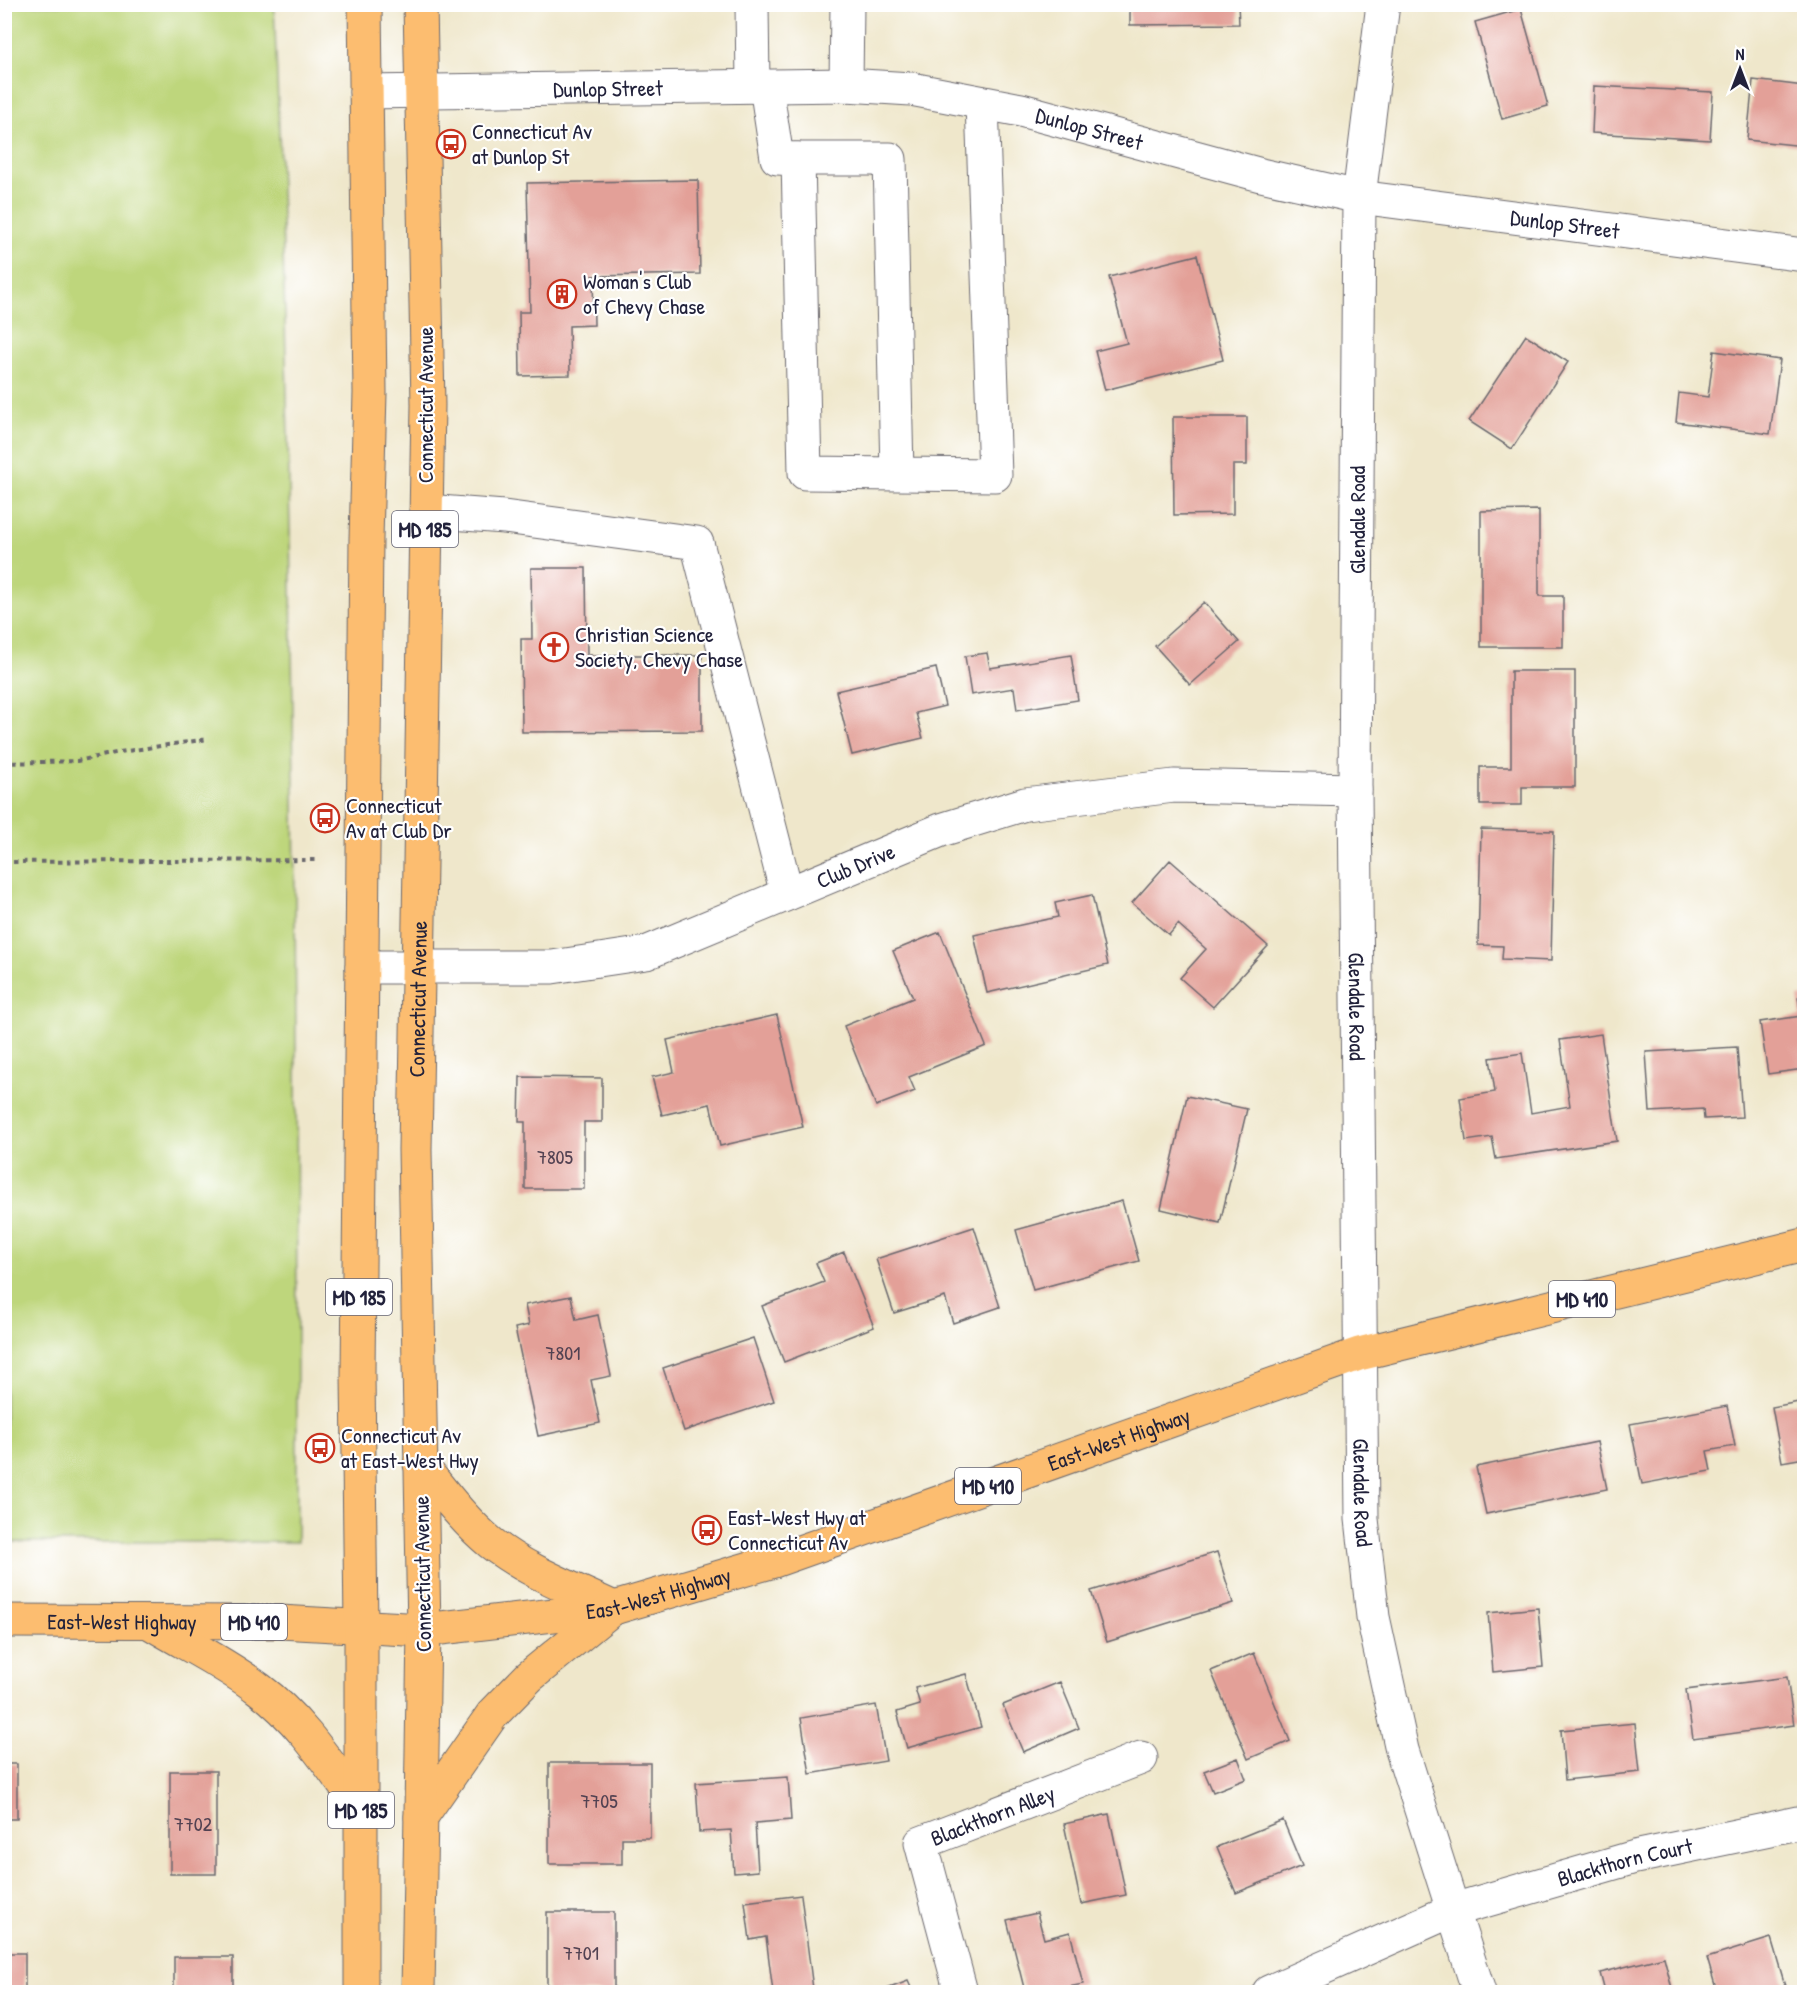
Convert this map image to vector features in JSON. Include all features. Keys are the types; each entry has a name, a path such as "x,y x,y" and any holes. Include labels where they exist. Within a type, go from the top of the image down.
{"main road":[{"name":"MD 185","path":"361,1992 358,1374 366,539 370,393 365,4"},
{"name":"Connecticut Avenue","path":"418,1992 424,1630 415,1150 420,967 428,405 420,4"},
{"name":"East-West Highway","path":"4,1620 280,1622 424,1630 614,1608 774,1561 1359,1354 1804,1245"},
{"path":"420,1464 461,1513 490,1542 528,1568 614,1608 580,1633 529,1677 492,1715 421,1817"},
{"path":"147,1621 260,1689 322,1755 361,1808"}],"street":[{"path":"752,4 760,86 777,158 890,159 897,473"},
{"path":"846,85 847,4"},
{"name":"Glendale Road","path":"1383,4 1359,197 1355,790 1362,1519 1373,1617 1402,1750 1479,1992"},
{"name":"Dunlop Street","path":"366,92 846,85 911,89 1021,110 1261,176 1359,197 1804,255"},
{"path":"798,159 806,473 995,475 982,103"},
{"path":"426,511 504,517 697,543 787,894"},
{"name":"Club Drive","path":"362,967 552,967 646,953 941,830 1025,804 1174,786 1355,790"},
{"name":"Blackthorn Alley","path":"961,1992 921,1843 1141,1758"},
{"name":"Blackthorn Court","path":"1269,1992 1453,1910 1635,1857 1798,1822"}],"path":[{"path":"4,763 77,762 120,752 207,739"},
{"path":"4,862 318,860"}],"green space":[{"path":"4,5 274,5 287,389 294,773 297,1542 5,1542"}],"building":[{"path":"1130,4 1238,4 1239,24 1130,25"},
{"path":"1521,9 1548,106 1502,119 1475,22"},
{"path":"1753,80 1804,86 1804,146 1747,140"},
{"path":"1594,86 1713,92 1710,140 1592,133"},
{"name":"Woman's Club of Chevy Chase","path":"698,180 700,274 593,276 594,325 569,326 570,375 520,376 519,312 530,312 527,183"},
{"path":"1197,255 1223,360 1105,390 1095,351 1127,343 1109,277"},
{"path":"1526,335 1568,362 1512,449 1469,421"},
{"path":"1714,351 1780,360 1770,434 1676,422 1679,393 1708,397"},
{"path":"1173,417 1247,417 1247,465 1233,465 1233,514 1174,515"},
{"path":"1539,510 1539,596 1563,596 1563,647 1481,647 1481,511"},
{"name":"Christian Science Society, Chevy Chase","path":"531,568 586,568 587,655 702,655 702,731 522,732 521,639 532,639"},
{"path":"1204,602 1239,642 1190,685 1155,646"},
{"path":"987,653 990,668 1071,655 1078,700 1017,710 1014,688 971,695 965,656"},
{"path":"936,668 945,706 916,713 923,738 852,755 836,691"},
{"path":"1511,671 1575,671 1575,787 1522,787 1522,805 1480,805 1480,767 1511,767"},
{"path":"1481,829 1554,831 1551,961 1502,959 1503,946 1478,945"},
{"path":"1170,860 1268,946 1213,1007 1180,978 1206,949 1178,924 1169,935 1132,903"},
{"path":"1092,895 1108,965 987,993 974,935 1058,917 1055,903"},
{"path":"940,932 986,1046 909,1077 915,1091 876,1106 844,1026 913,998 893,951"},
{"path":"1804,996 1804,1069 1768,1074 1760,1022 1801,1016 1798,997"},
{"path":"777,1015 803,1127 720,1146 710,1104 662,1115 652,1077 674,1072 667,1040"},
{"path":"1601,1034 1617,1141 1496,1159 1492,1137 1466,1141 1460,1098 1495,1092 1490,1058 1522,1053 1531,1113 1570,1106 1560,1040"},
{"path":"1737,1047 1742,1117 1704,1119 1703,1109 1650,1112 1646,1052"},
{"path":"520,1077 602,1078 602,1122 584,1122 584,1189 525,1189 525,1122 519,1122"},
{"path":"1187,1096 1247,1109 1220,1223 1161,1209"},
{"path":"1122,1201 1139,1261 1033,1290 1016,1230"},
{"path":"974,1227 1000,1307 953,1323 945,1297 894,1313 876,1259"},
{"path":"844,1252 874,1327 784,1362 762,1306 824,1282 816,1263"},
{"path":"571,1296 576,1320 598,1315 611,1376 591,1380 600,1423 538,1436 515,1328 529,1325 525,1305"},
{"path":"753,1338 774,1401 684,1431 663,1368"},
{"path":"1804,1401 1804,1458 1782,1462 1772,1407"},
{"path":"1727,1406 1735,1446 1707,1451 1711,1471 1642,1484 1630,1424"},
{"path":"1597,1442 1607,1489 1486,1514 1476,1467"},
{"path":"1217,1552 1233,1603 1107,1642 1091,1591"},
{"path":"1538,1608 1543,1667 1493,1672 1488,1613"},
{"path":"1254,1653 1290,1741 1248,1759 1211,1671"},
{"path":"966,1674 981,1727 907,1748 897,1712 920,1705 915,1688"},
{"path":"1787,1677 1794,1725 1693,1739 1686,1690"},
{"path":"1060,1682 1079,1728 1023,1752 1003,1705"},
{"path":"876,1705 886,1761 810,1774 801,1718"},
{"path":"1635,1723 1640,1772 1565,1780 1561,1730"},
{"path":"1238,1758 1246,1779 1213,1792 1204,1771"},
{"path":"549,1763 650,1763 650,1838 622,1838 622,1864 549,1864"},
{"path":"4,1764 17,1764 17,1819 4,1819"},
{"path":"170,1771 216,1771 216,1874 170,1874"},
{"path":"788,1777 791,1820 755,1823 758,1871 734,1873 731,1830 699,1832 696,1783"},
{"path":"1109,1814 1126,1895 1081,1904 1064,1824"},
{"path":"1283,1820 1302,1866 1236,1893 1217,1847"},
{"path":"801,1895 813,1989 773,1992 766,1937 750,1940 745,1902"},
{"path":"547,1912 614,1912 614,1992 547,1992"},
{"path":"1037,1913 1044,1939 1070,1932 1083,1984 1045,1992 1025,1992 1007,1920"},
{"path":"1771,1938 1787,1992 1717,1992 1707,1958"},
{"path":"4,1953 25,1953 25,1992 4,1992"},
{"path":"174,1957 233,1957 233,1992 174,1992"},
{"path":"1664,1957 1673,1992 1605,1992 1600,1973"},
{"path":"908,1981 913,1992 879,1992"}],"place":[{"name":"Connecticut Av at Dunlop St","path":"451,144"},
{"name":"Woman's Club of Chevy Chase","path":"562,294"},
{"name":"Christian Science Society, Chevy Chase","path":"554,647"},
{"name":"Connecticut Av at Club Dr","path":"325,818"},
{"name":"Connecticut Av at East-West Hwy","path":"320,1448"},
{"name":"East-West Hwy at Connecticut Av","path":"707,1530"}]}
